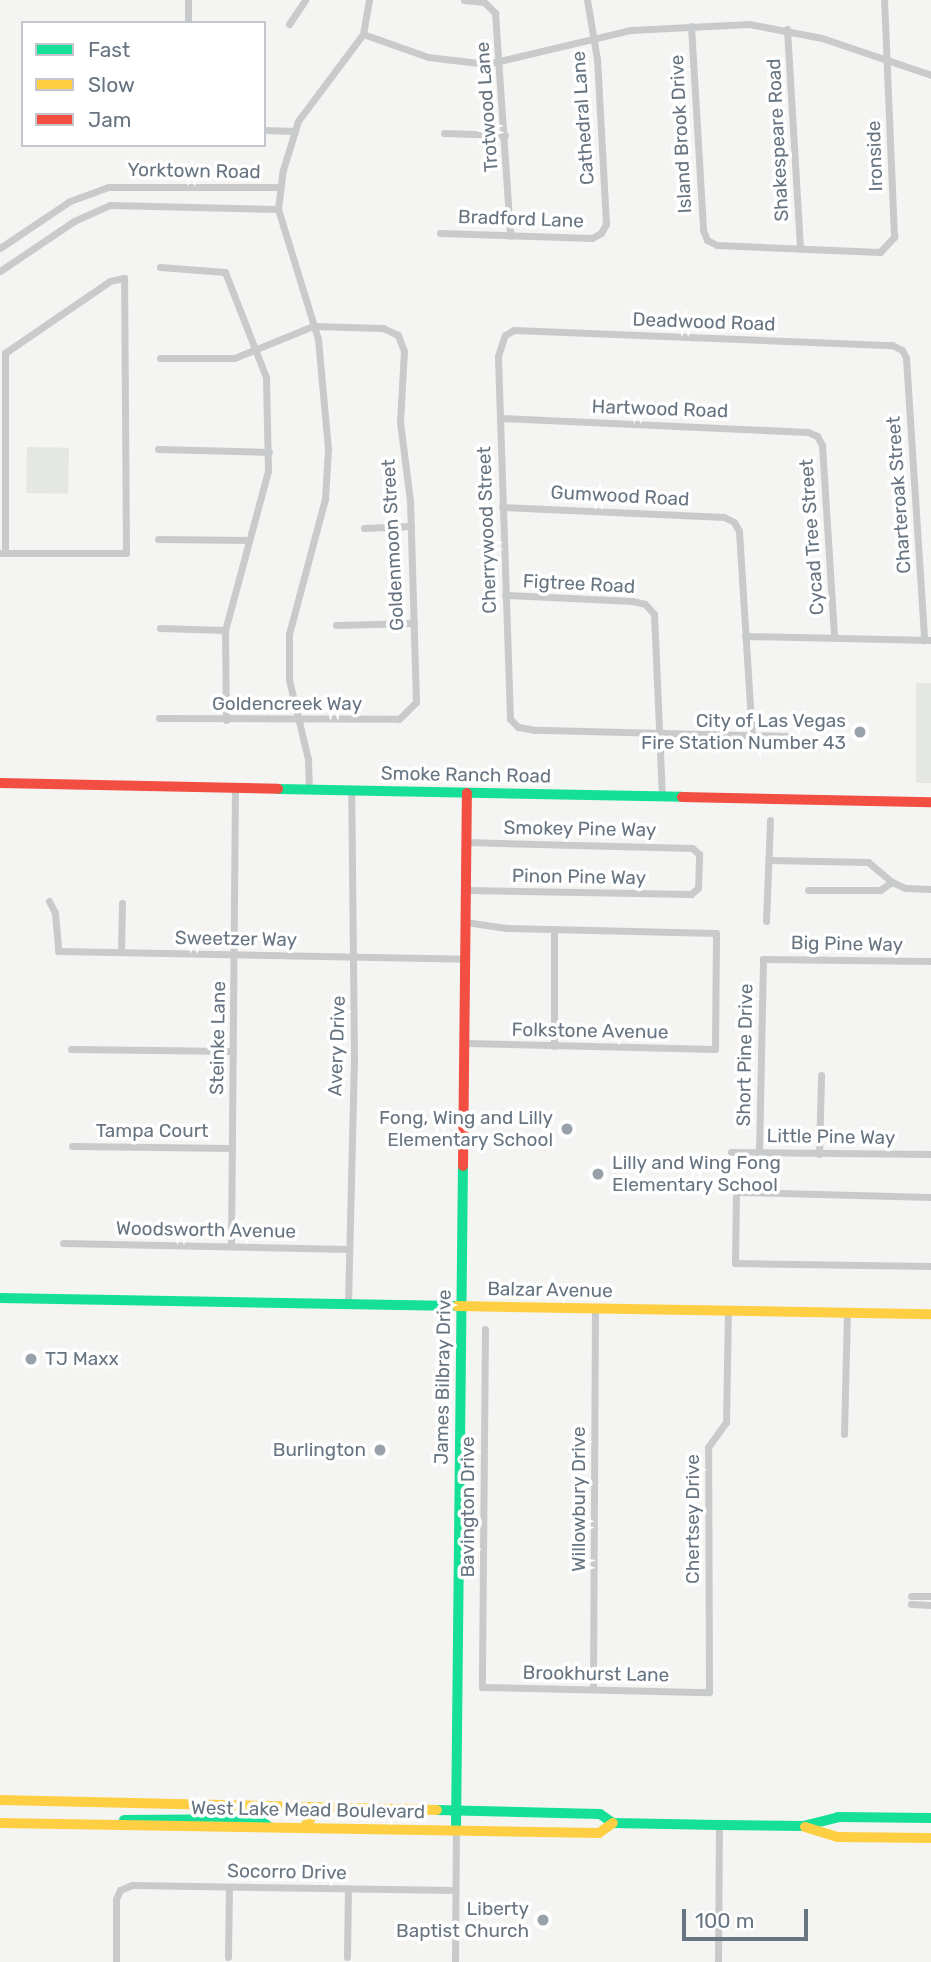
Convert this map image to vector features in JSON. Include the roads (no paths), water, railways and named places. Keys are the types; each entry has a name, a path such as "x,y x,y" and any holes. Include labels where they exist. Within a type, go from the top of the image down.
{"main road":[{"name":"Smoke Ranch Road","path":"0,783 931,802"},
{"name":"James Bilbray Drive","path":"456,1829 467,793"},
{"name":"Balzar Avenue","path":"0,1297 931,1314"},
{"name":"West Lake Mead Boulevard","path":"0,1800 600,1814 613,1823 803,1826 838,1817 931,1818"},
{"path":"195,1806 195,1818"},
{"path":"304,1827 319,1808"},
{"path":"90,1824 142,1817 257,1819 270,1827"},
{"name":"West Lake Mead Boulevard","path":"0,1823 599,1833 613,1823"},
{"name":"West Lake Mead Boulevard","path":"803,1826 837,1836 931,1838"}],"street":[{"path":"188,0 188,21"},
{"path":"289,24 305,0"},
{"path":"309,789 299,722 289,680 289,634 328,474 321,360 278,209 279,187 295,131 310,101 363,34 369,0"},
{"name":"Trotwood Lane","path":"464,0 484,2 495,13 501,62 510,235"},
{"name":"Cathedral Lane","path":"587,0 593,38 606,224 601,233"},
{"name":"Ironside","path":"800,249 880,252 889,246 894,237 884,0"},
{"path":"363,34 449,62 501,62 593,38 691,26 749,24 787,29 931,75"},
{"name":"Island Brook Drive","path":"691,26 703,230 707,240 717,246 800,249"},
{"name":"Shakespeare Road","path":"787,29 800,249"},
{"path":"266,130 295,131"},
{"path":"444,132 505,135"},
{"name":"Yorktown Road","path":"0,248 70,201 108,187 279,187"},
{"name":"Yorktown Road","path":"0,271 74,220 110,205 278,209"},
{"name":"Bradford Lane","path":"440,233 592,238 601,233"},
{"path":"160,267 225,272 266,377 269,452 264,488 225,630 226,720"},
{"path":"124,278 126,553 2,553 2,435 5,353 110,281 124,278"},
{"path":"160,358 220,360 313,326"},
{"name":"Goldenmoon Street","path":"313,326 383,328 398,335 404,351 400,422 411,526 416,702 411,711"},
{"name":"Deadwood Road","path":"505,334 514,330 892,345 902,350"},
{"name":"Cherrywood Street","path":"505,334 498,356 508,712 514,724 535,730 662,733"},
{"name":"Charteroak Street","path":"902,350 906,358 928,640"},
{"name":"Hartwood Road","path":"500,418 808,432 817,436"},
{"name":"Cycad Tree Street","path":"817,436 822,445 834,638"},
{"path":"158,449 269,452"},
{"name":"Gumwood Road","path":"502,507 724,517 734,522 739,531 746,636"},
{"path":"364,528 411,526"},
{"path":"158,539 248,540"},
{"name":"Figtree Road","path":"505,596 632,601 649,608 656,625 662,733"},
{"path":"336,625 414,623"},
{"path":"160,628 225,630"},
{"path":"752,735 746,636 928,640"},
{"name":"Goldencreek Way","path":"159,718 299,722 399,719 411,711"},
{"path":"662,797 662,733 788,736"},
{"name":"Steinke Lane","path":"231,1246 234,788"},
{"name":"Avery Drive","path":"348,1304 354,957 351,790"},
{"path":"766,921 770,820"},
{"name":"Smokey Pine Way","path":"466,842 692,848 699,854 698,888 691,894"},
{"path":"770,860 868,862 892,882 905,888 931,889"},
{"path":"808,890 880,890 892,882"},
{"name":"Pinon Pine Way","path":"466,890 691,894"},
{"name":"Sweetzer Way","path":"49,901 55,912 58,951 466,959"},
{"path":"121,952 122,903"},
{"path":"466,922 554,929 554,1046"},
{"name":"Folkstone Avenue","path":"465,1043 715,1049 716,933 554,929"},
{"name":"Big Pine Way","path":"763,959 931,961"},
{"name":"Short Pine Drive","path":"759,1152 763,959"},
{"path":"71,1049 233,1051"},
{"path":"819,1154 821,1075"},
{"name":"Tampa Court","path":"72,1146 232,1148"},
{"name":"Little Pine Way","path":"731,1152 931,1154"},
{"path":"931,1197 736,1192 735,1263 931,1266"},
{"name":"Woodsworth Avenue","path":"64,1242 349,1249"},
{"name":"Willowbury Drive","path":"593,1689 595,1308"},
{"name":"Chertsey Drive","path":"709,1692 708,1447 726,1422 728,1311"},
{"path":"844,1434 847,1313"},
{"name":"Bavington Drive","path":"482,1687 485,1329"},
{"path":"931,1596 911,1600 931,1605"},
{"name":"Brookhurst Lane","path":"482,1687 709,1692"},
{"path":"718,1962 719,1825"},
{"name":"James Bilbray Drive","path":"455,1962 456,1829"},
{"name":"Socorro Drive","path":"116,1962 116,1899 120,1890 132,1885 455,1890"},
{"path":"228,1957 229,1887"},
{"path":"347,1957 348,1889"}],"place":[{"name":"City of Las Vegas Fire Station Number 43","path":"860,732"},
{"name":"Fong, Wing and Lilly Elementary School","path":"567,1129"},
{"name":"Lilly and Wing Fong Elementary School","path":"598,1174"},
{"name":"TJ Maxx","path":"31,1359"},
{"name":"Burlington","path":"380,1450"},
{"name":"Liberty Baptist Church","path":"543,1920"}]}
